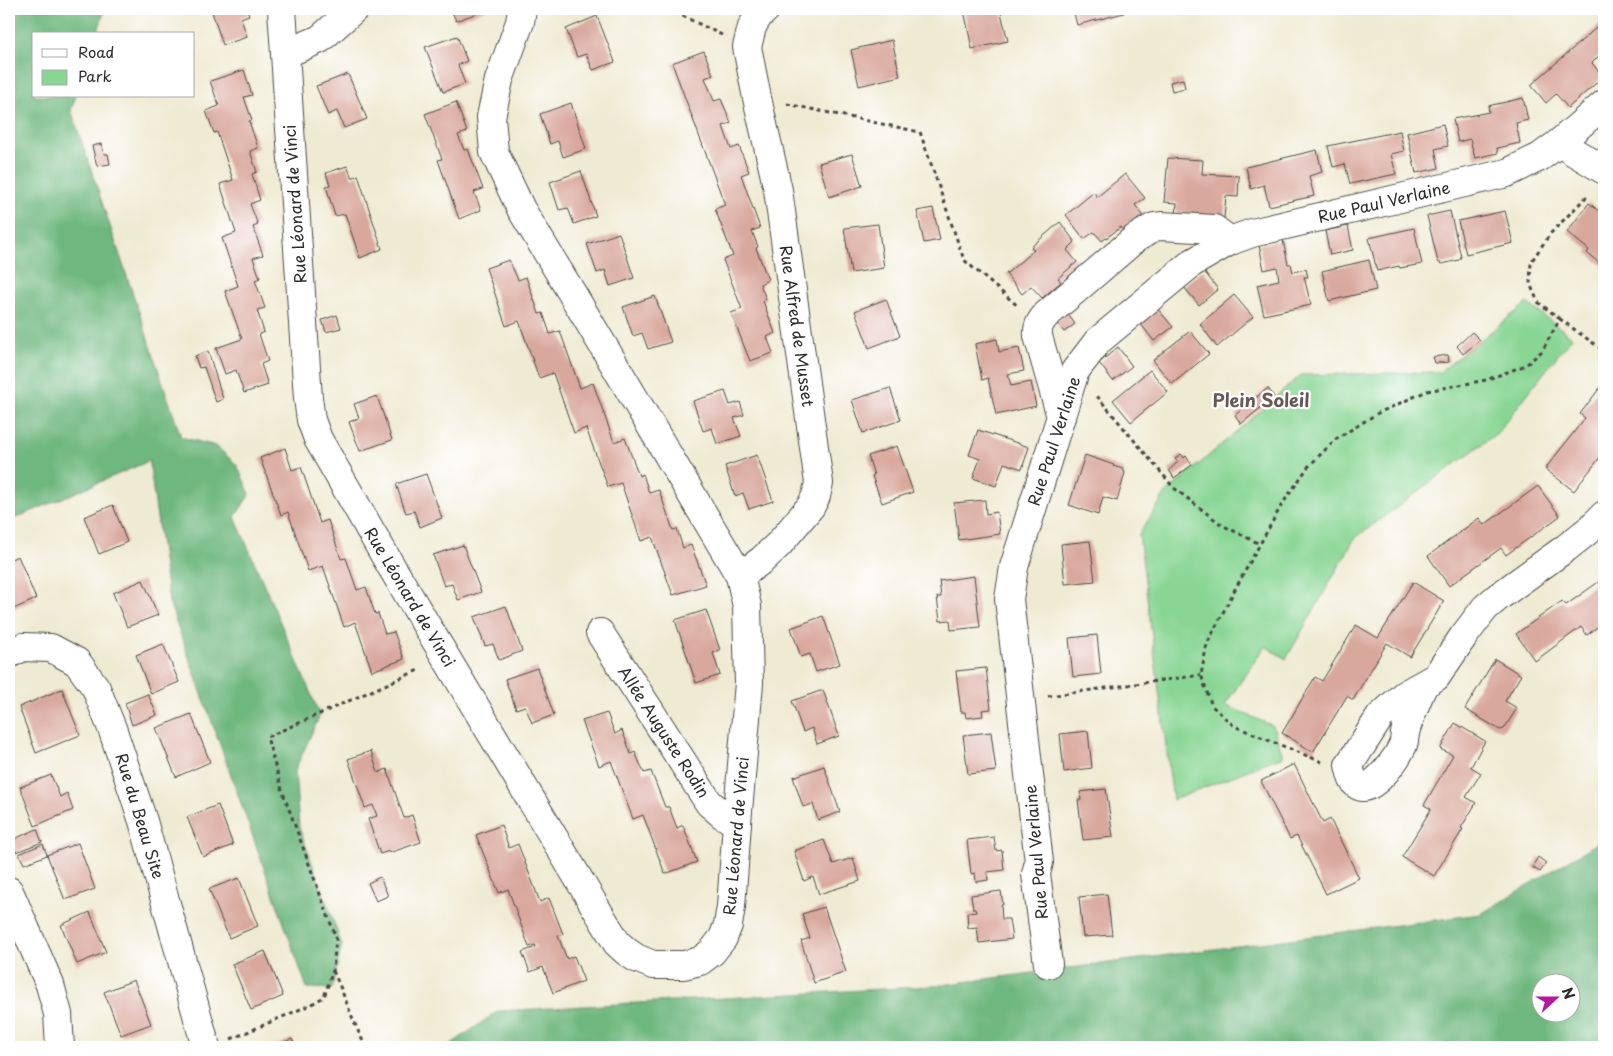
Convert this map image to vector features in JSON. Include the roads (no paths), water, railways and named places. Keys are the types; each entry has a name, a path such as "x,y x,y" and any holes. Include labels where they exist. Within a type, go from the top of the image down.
{"street":[{"name":"Rue Léonard de Vinci","path":"282,9 307,388 311,420 318,439 388,562 617,943 636,958 653,965 684,965 700,961 712,952 723,938 728,925 749,682 747,606 740,576 520,209 494,152 491,117 499,80 520,22 522,9"},
{"path":"285,54 320,39 354,9"},
{"name":"Rue Alfred de Musset","path":"740,576 762,560 779,544 812,506 819,483 778,190 747,47 752,27 766,9"},
{"name":"Rue Paul Verlaine","path":"1048,964 1036,874 1038,862 1009,599 1014,567 1075,371 1098,341 1192,263 1230,241 1252,233 1507,173 1540,157 1604,104"},
{"path":"1559,143 1598,181"},
{"path":"1061,417 1038,330 1039,324 1046,315 1143,233 1154,227 1214,229 1230,241"},
{"path":"1423,686 1405,730 1403,746 1396,758 1375,782 1362,787 1357,784 1352,779 1349,765 1380,717 1404,695 1423,686 1439,674 1485,608 1590,529 1604,515"},
{"name":"Allée Auguste Rodin","path":"600,633 709,803 736,823"},
{"name":"Rue du Beau Site","path":"9,654 23,647 51,648 77,662 96,688 113,731 143,821 214,1044"},
{"path":"9,891 50,984 58,1014 60,1047"}],"district":[{"name":"Plein Soleil","path":"1261,401"}]}
